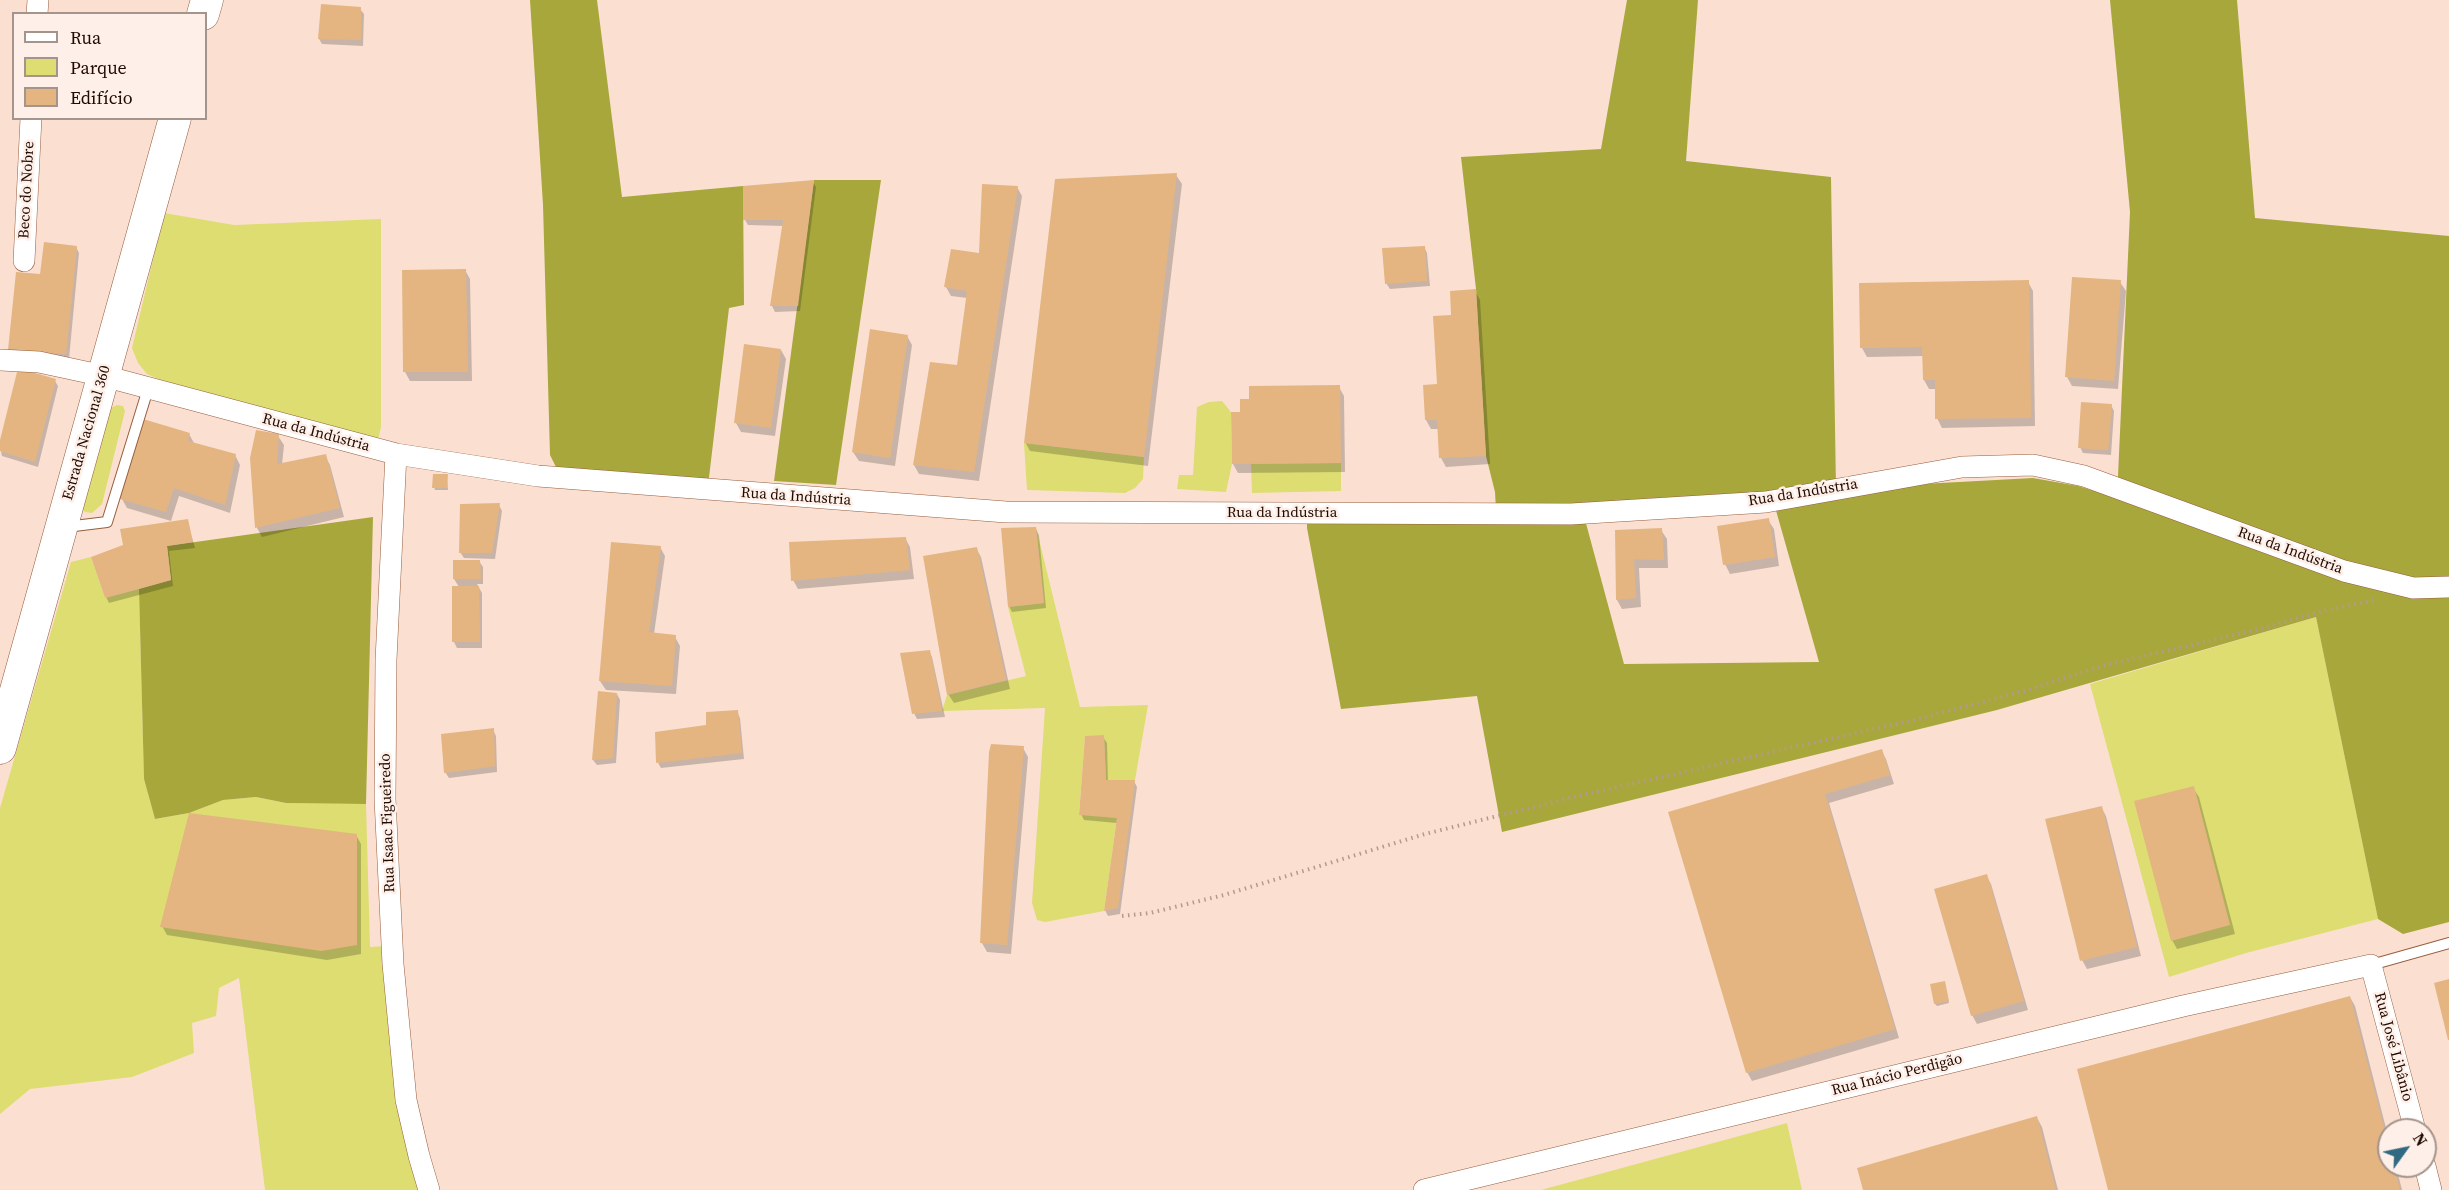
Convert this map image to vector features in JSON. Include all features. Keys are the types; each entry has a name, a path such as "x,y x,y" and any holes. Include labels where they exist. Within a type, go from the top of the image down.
{"main road":[{"name":"Estrada Nacional 360","path":"0,748 174,120"}],"street":[{"name":"Beco do Nobre","path":"24,261 31,120"},
{"name":"Rua da Indústria","path":"0,360 39,362 104,376 396,454 544,477 1006,512 1571,514 1766,502 1962,468 2033,465 2084,476 2344,571 2413,588 2449,587"},
{"name":"Rua Isaac Figueiredo","path":"396,454 386,660 385,799 393,964 406,1100 429,1190"},
{"name":"Rua José Libânio","path":"2371,965 2412,1118"},
{"name":"Rua Inácio Perdigão","path":"1424,1190 2183,1006 2371,965"}],"lane":[{"path":"60,528 107,522 148,389"},
{"path":"2371,965 2449,943"}],"path":[{"path":"1122,916 1150,913 1224,895 1425,834 1582,795 1929,716 2024,691 2102,666 2264,628 2322,611 2382,599 2413,588"}],"green space":[{"path":"164,213 234,225 381,219 381,427 377,445 165,382 147,374 138,363 132,348"},
{"path":"1222,401 1231,412 1232,464 1226,492 1177,489 1179,475 1193,475 1197,407 1209,402"},
{"path":"117,405 123,406 125,411 102,504 92,513 85,512 81,508 110,408"},
{"path":"1024,443 1144,457 1143,479 1135,488 1125,493 1027,490"},
{"path":"1341,463 1341,491 1252,493 1251,464"},
{"path":"1036,527 1080,707 1148,705 1135,780 1106,780 1104,736 1085,736 1079,814 1117,818 1104,911 1045,922 1037,920 1032,903 1045,708 942,711 947,695 1026,676 1008,607 1044,603"},
{"path":"91,557 105,598 139,589 144,779 155,819 189,813 223,800 256,797 286,803 366,804 370,947 385,946 420,1190 265,1190 239,978 219,988 216,1016 192,1023 194,1053 132,1077 30,1089 0,1114 0,808 71,562"},
{"path":"2316,617 2378,919 2246,953 2169,977 2090,684"},
{"path":"1787,1123 1802,1190 1541,1190"}],"shaded area":[{"path":"530,0 597,0 622,197 743,186 744,305 729,308 708,486 559,473 550,455 543,205"},
{"path":"1627,0 1698,0 1686,161 1831,177 1836,489 1496,510 1495,492 1486,456 1476,289 1461,157 1601,149"},
{"path":"2110,0 2237,0 2255,218 2449,236 2449,922 2403,934 2378,919 2316,617 1997,710 1502,832 1477,696 1341,709 1307,518 1584,516 1624,664 1819,662 1775,507 1922,484 2033,478 2078,486 2117,498 2130,212"},
{"path":"814,180 881,180 836,485 774,481"},
{"path":"373,517 366,804 286,803 256,797 223,800 189,813 155,819 144,779 139,589 171,580 167,546"}],"building":[{"path":"321,4 361,7 361,40 318,39"},
{"path":"1177,173 1144,457 1024,443 1055,179"},
{"path":"814,180 798,306 770,306 783,220 743,220 743,186"},
{"path":"982,184 1018,186 974,472 913,465 930,362 957,365 967,291 944,287 951,249 979,253"},
{"path":"44,242 77,246 66,354 8,350 16,272 40,274"},
{"path":"1425,246 1427,281 1385,284 1382,248"},
{"path":"466,269 468,372 403,372 402,270"},
{"path":"2072,277 2121,280 2114,381 2065,377"},
{"path":"2029,280 2031,418 1935,419 1935,380 1923,380 1922,347 1860,348 1859,283"},
{"path":"1476,289 1486,456 1439,458 1437,420 1425,420 1423,385 1437,384 1433,316 1451,315 1450,291"},
{"path":"870,329 908,335 890,458 852,452"},
{"path":"744,344 781,349 771,428 734,423"},
{"path":"18,368 56,379 35,462 0,451 0,440"},
{"path":"1340,385 1341,463 1232,464 1231,412 1240,412 1240,399 1249,399 1249,386"},
{"path":"2081,402 2112,404 2108,450 2078,448"},
{"path":"143,419 190,433 188,441 236,454 225,505 174,488 166,512 120,499"},
{"path":"256,430 279,434 277,464 326,454 340,508 255,528 250,458"},
{"path":"433,474 448,474 447,488 432,488"},
{"path":"500,503 492,553 459,553 460,504"},
{"path":"1769,518 1775,557 1723,565 1717,526"},
{"path":"188,519 193,542 167,546 171,580 105,598 91,557 123,545 120,529"},
{"path":"1036,527 1044,603 1008,607 1001,528"},
{"path":"1662,528 1664,560 1634,559 1636,598 1616,600 1615,530"},
{"path":"906,537 910,570 791,581 789,542"},
{"path":"611,542 661,546 649,632 676,635 672,686 599,681"},
{"path":"977,547 1006,680 947,695 923,556"},
{"path":"453,560 480,560 481,579 453,579"},
{"path":"452,586 479,586 480,642 452,642"},
{"path":"930,650 942,711 912,714 900,653"},
{"path":"598,691 617,693 613,758 592,760"},
{"path":"738,710 742,753 656,763 655,732 706,725 706,712"},
{"path":"494,728 495,766 444,773 441,734"},
{"path":"1104,735 1106,780 1135,780 1118,908 1104,911 1117,818 1079,815 1085,736"},
{"path":"991,744 1024,746 1007,945 980,943"},
{"path":"1882,749 1890,775 1825,794 1895,1029 1746,1073 1668,812"},
{"path":"2194,786 2230,925 2171,941 2134,801"},
{"path":"2102,806 2137,947 2080,961 2045,819"},
{"path":"189,813 357,834 357,945 321,951 160,927"},
{"path":"1987,874 2024,1001 1971,1016 1934,889"},
{"path":"2449,979 2449,1040 2448,1040 2434,983"},
{"path":"1945,981 1949,1001 1934,1004 1930,984"},
{"path":"2350,996 2382,1118 2377,1118 2377,1178 2397,1178 2400,1190 2108,1190 2077,1069"},
{"path":"2037,1116 2056,1190 1863,1190 1857,1168"}]}
